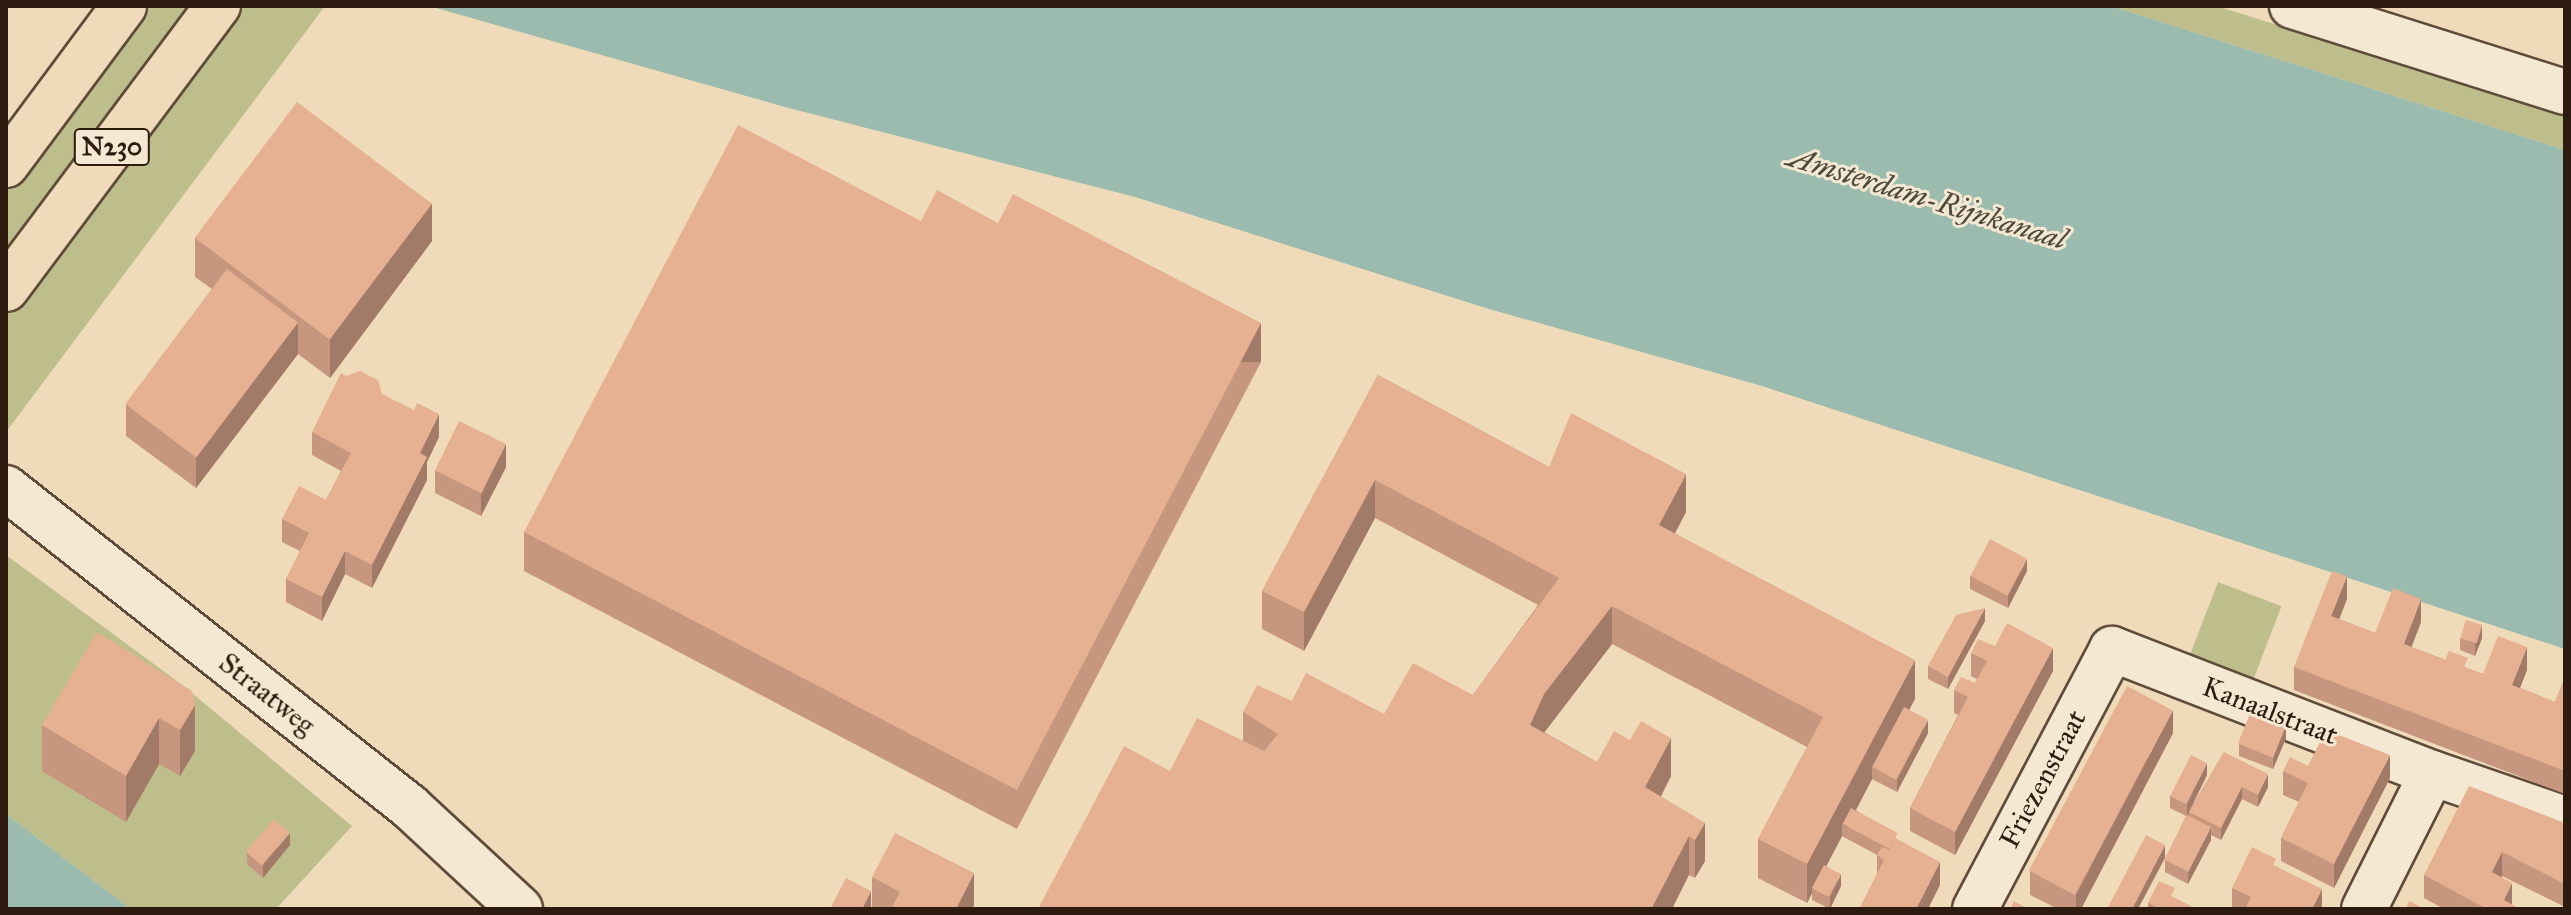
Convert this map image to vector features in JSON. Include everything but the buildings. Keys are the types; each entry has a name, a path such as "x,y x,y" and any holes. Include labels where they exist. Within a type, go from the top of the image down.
{"main road":[{"name":"N230","path":"6,165 124,6"},
{"name":"N230","path":"6,289 218,6"}],"street":[{"path":"2292,6 2565,92"},
{"name":"Straatweg","path":"6,488 410,807 520,909"},
{"name":"Kanaalstraat","path":"2112,649 2432,773 2565,819"},
{"name":"Friezenstraat","path":"1975,909 2112,649"},
{"path":"2364,909 2432,773"}],"green space":[{"path":"104,6 325,6 6,432 6,138"},
{"path":"2111,6 2217,6 2565,116 2565,150"},
{"path":"6,555 181,684 352,826 276,909 131,909 6,814"},
{"path":"2218,582 2281,606 2252,684 2188,659"}],"water":[{"name":"Amsterdam-Rijnkanaal","path":"429,6 2111,6 2565,150 2565,649 1762,386 1489,309 1135,197 785,107"},
{"path":"6,814 131,909 6,909"}]}
